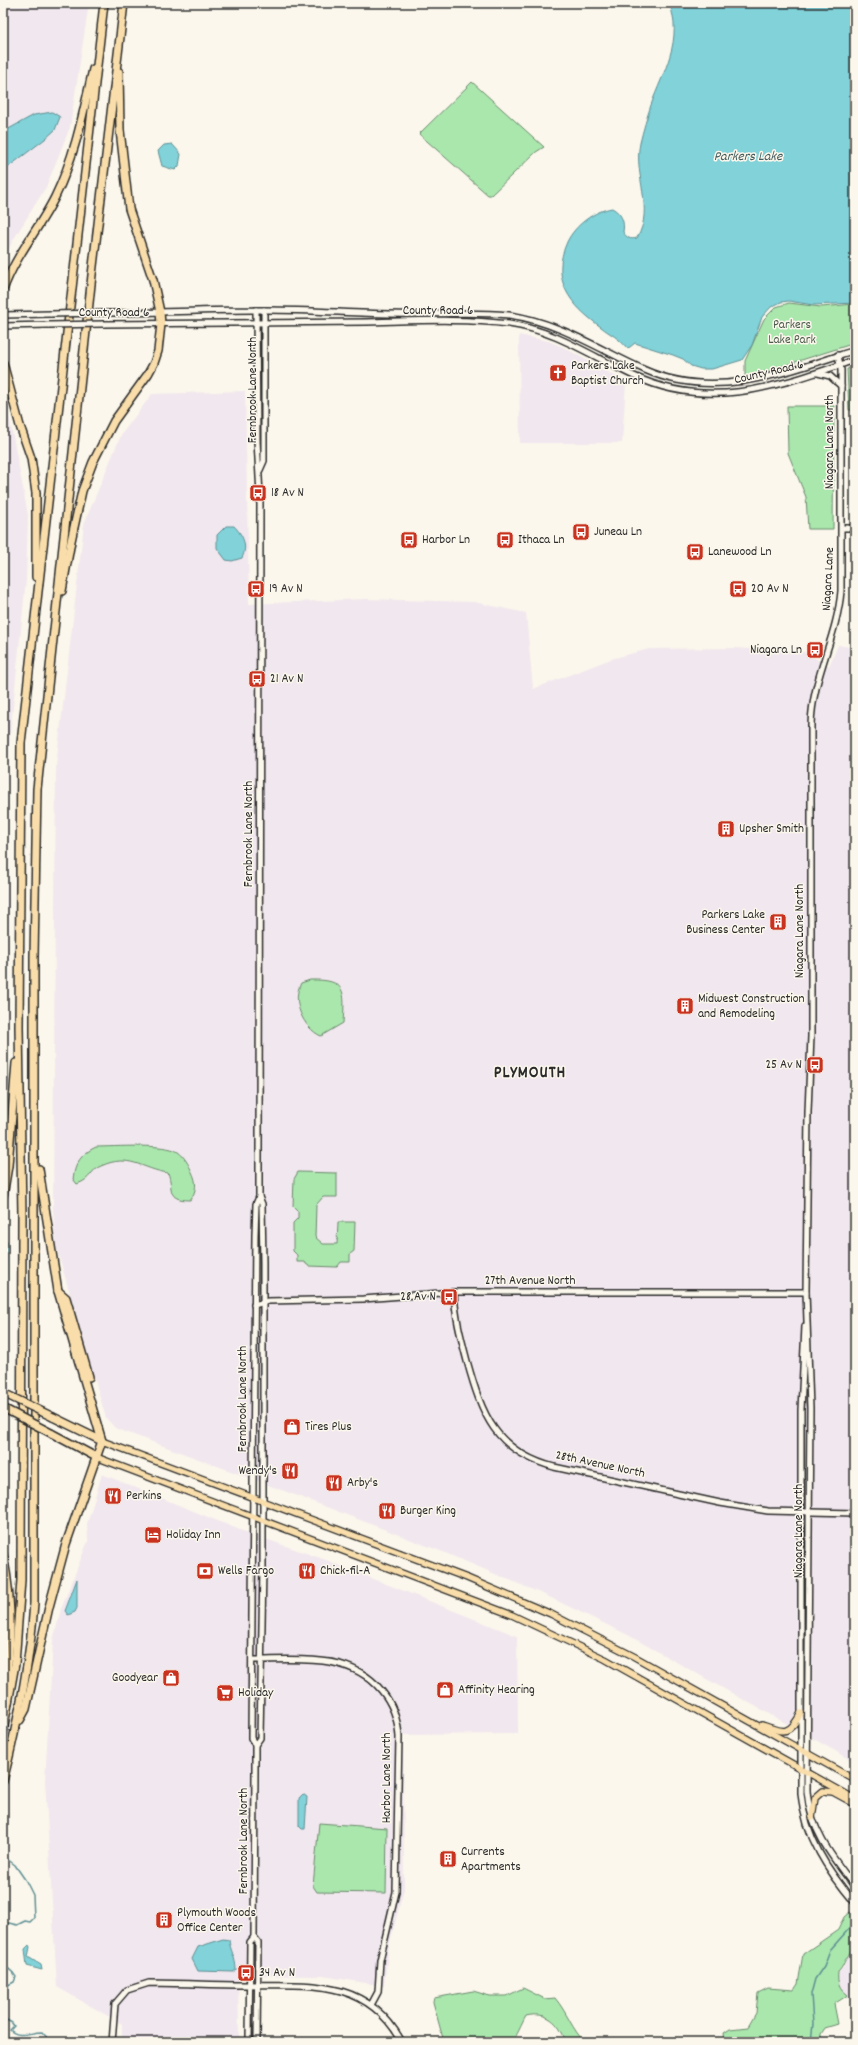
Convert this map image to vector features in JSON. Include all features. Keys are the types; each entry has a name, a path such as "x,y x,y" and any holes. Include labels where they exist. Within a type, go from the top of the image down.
{"highway":[{"path":"3,1732 15,1664 21,1580 21,743 104,3"},
{"path":"3,1781 17,1726 31,1648 35,1561 34,957 37,789 124,3"},
{"path":"3,290 22,249 54,198 72,158 101,30"},
{"path":"56,608 61,595 82,492 93,462 114,421 148,374 154,362 158,351 161,324 153,280 129,209 120,130 120,86 117,56"},
{"path":"3,364 32,458 36,493 34,617"},
{"path":"3,1196 8,1166 20,1027"},
{"path":"17,1726 26,1709 49,1607 66,1544 102,1440 58,1291 41,1189 34,1131"},
{"path":"3,1393 102,1440"},
{"path":"3,1408 96,1456"},
{"path":"3,1559 11,1604 12,1623 10,1653 3,1707"}],"main road":[{"path":"102,1440 467,1578 551,1614 635,1657 855,1780"},
{"path":"96,1456 477,1600 555,1634 605,1659 855,1800"},
{"path":"745,1719 783,1732 794,1727 801,1713"},
{"path":"812,1817 815,1798 823,1791 833,1792 855,1804"}],"street":[{"name":"County Road 6","path":"3,315 256,310 391,314 509,315 539,322 573,334 647,371 666,378 700,383 740,383 765,379 855,350"},
{"name":"Fernbrook Lane North","path":"256,310 257,454 260,470 259,1197 256,1204 254,1305 251,1738 256,1745"},
{"name":"Fernbrook Lane North","path":"260,470 264,461 264,310"},
{"name":"County Road 6","path":"3,326 255,322 476,322 525,327 553,336 635,377 660,387 694,393 738,393 781,384 855,360"},
{"name":"Niagara Lane North","path":"838,356 841,386 842,528"},
{"path":"816,373 830,376 841,386"},
{"path":"842,528 855,528"},
{"name":"Niagara Lane","path":"826,653 834,632 840,603 842,528"},
{"name":"Niagara Lane North","path":"826,653 816,683 811,721 811,1036 808,1112 806,1292 810,1408 807,1772 808,1797 812,1817 825,1847 855,1887"},
{"name":"Fernbrook Lane North","path":"250,2042 249,1985 250,1942 254,1936 256,1745 260,1738 262,1660 263,1302 262,1204 259,1197"},
{"name":"27th Avenue North","path":"254,1305 268,1300 363,1299 454,1292 806,1292"},
{"name":"28th Avenue North","path":"454,1292 454,1310 481,1407 496,1431 505,1441 522,1454 554,1467 687,1496 768,1511 855,1513"},
{"name":"Niagara Lane North","path":"806,1307 801,1410 801,1802 810,1836 824,1862 855,1904"},
{"name":"Harbor Lane North","path":"252,1660 324,1661 348,1666 360,1671 377,1686 387,1697 396,1718 399,1737 396,1892 380,1960 378,1992 371,2005"},
{"name":"Fernbrook Lane North","path":"254,1936 258,1942 257,2042"},
{"path":"112,2042 115,2004 127,1990 149,1983 325,1986 348,1992 371,2005 390,2022 402,2042"}],"shaded area":[{"path":"3,3 89,3 70,127 46,187 12,242 3,262"},
{"path":"519,335 548,341 563,347 626,382 622,443 520,443"},
{"path":"245,391 249,604 365,599 474,602 526,613 533,689 611,659 649,649 734,648 804,652 829,666 838,645 855,648 855,1762 628,1635 545,1595 443,1552 115,1428 106,1418 56,1246 53,1210 56,766 84,524 121,435 152,394"},
{"path":"3,397 10,421 28,515 26,580 4,795 7,907 6,1066 3,1122"},
{"path":"102,1474 240,1530 326,1560 517,1636 518,1734 403,1735 404,1889 389,1946 384,1986 323,1976 238,1975 239,2042 122,2042 122,2024 57,1987 45,1781 53,1641 61,1609 88,1541 87,1524"},
{"path":"3,1574 9,1609 3,1685"},
{"path":"855,1944 855,2003 840,1988 837,1980 838,1972 844,1967 846,1959"}],"green space":[{"path":"472,82 544,147 536,152 491,195 488,195 419,134"},
{"name":"Parkers Lake Park","path":"789,303 821,307 855,304 855,343 745,378 745,361 764,319 776,307"},
{"path":"855,367 855,410 849,410 847,369"},
{"path":"787,406 834,406 833,529 808,529 806,497 788,453"},
{"path":"310,980 331,982 341,989 343,995 343,1023 321,1036 309,1027 300,1013 298,1006 298,990 301,983"},
{"path":"151,1146 172,1149 182,1156 194,1176 196,1186 194,1193 190,1200 177,1198 172,1192 168,1173 128,1161 111,1162 101,1166 97,1168 86,1180 77,1184 73,1179 77,1164 86,1153 96,1147"},
{"path":"298,1172 337,1173 337,1197 323,1197 316,1205 315,1237 323,1244 337,1244 338,1222 355,1222 354,1251 350,1254 350,1262 341,1262 337,1267 309,1266 305,1262 297,1262 297,1255 293,1251 293,1223 298,1218 298,1211 293,1206 294,1179"},
{"path":"319,1823 387,1828 386,1893 317,1892 313,1886"},
{"path":"850,1912 855,1914 854,1942 850,1953 838,1972 839,1985 848,1995 834,2004 838,2024 825,2028 821,2034 821,2042 725,2042 724,2033 730,2029 748,2027 756,2013 758,1993 768,1988 794,1990 798,1984 803,1954 838,1930 844,1917"},
{"path":"523,1988 545,1999 555,1998 580,2037 585,2042 566,2042 556,2024 546,2017 533,2015 526,2016 512,2042 444,2042 433,2002 434,1998 473,1991 490,1996 507,1996"}],"water":[{"name":"Parkers Lake","path":"669,3 855,3 855,303 813,305 789,301 781,302 771,307 762,317 752,345 742,360 712,369 701,369 691,366 683,359 635,343 627,348 624,344 580,310 566,290 562,280 562,256 570,236 580,225 598,212 612,208 618,212 623,221 623,232 631,239 637,238 642,227 644,203 639,167 640,143 650,110 666,68 673,42 673,16"},
{"path":"52,112 60,117 55,130 3,171 3,132 34,115"},
{"path":"172,144 181,154 179,166 175,170 162,166 158,151 164,145"},
{"path":"226,526 234,526 244,541 245,549 242,558 232,561 226,560 217,548 217,535"},
{"path":"7,1241 3,1344 3,1249 5,1242"},
{"path":"77,1579 77,1608 75,1612 68,1615 65,1611"},
{"path":"303,1794 307,1797 305,1829 302,1829 299,1826 299,1798"},
{"path":"223,1939 229,1940 236,1970 233,1972 198,1971 192,1959 198,1947"},
{"path":"29,1945 28,1957 41,1965 42,1970 27,1966 25,1949"}],"waterway":[{"path":"3,1856 15,1865 26,1881 33,1895 34,1918 30,1922 25,1921 17,1925 9,1923 3,1926"},
{"path":"811,2042 813,2024 811,1994 815,1979 824,1966 830,1950 855,1922"},
{"path":"3,1963 13,1972 16,1977 14,1982 8,1985 3,1998"},
{"path":"3,2018 12,2023 14,2026 10,2030 13,2033 21,2035 42,2032 51,2042"}],"place":[{"name":"Parkers Lake Baptist Church","path":"558,373"},
{"name":"18 Av N","path":"258,493"},
{"name":"Juneau Ln","path":"581,532"},
{"name":"Harbor Ln","path":"409,540"},
{"name":"Ithaca Ln","path":"505,540"},
{"name":"Lanewood Ln","path":"695,552"},
{"name":"19 Av N","path":"256,589"},
{"name":"20 Av N","path":"738,589"},
{"name":"Niagara Ln","path":"815,650"},
{"name":"21 Av N","path":"257,679"},
{"name":"Upsher Smith","path":"726,829"},
{"name":"Parkers Lake Business Center","path":"778,922"},
{"name":"Midwest Construction and Remodeling","path":"685,1006"},
{"name":"25 Av N","path":"815,1065"},
{"name":"28 Av N","path":"449,1297"},
{"name":"Tires Plus","path":"292,1427"},
{"name":"Wendy's","path":"290,1471"},
{"name":"Arby's","path":"334,1483"},
{"name":"Perkins","path":"113,1496"},
{"name":"Burger King","path":"387,1511"},
{"name":"Holiday Inn","path":"153,1535"},
{"name":"Wells Fargo","path":"205,1571"},
{"name":"Chick-fil-A","path":"307,1571"},
{"name":"Goodyear","path":"171,1678"},
{"name":"Affinity Hearing","path":"445,1690"},
{"name":"Holiday","path":"225,1693"},
{"name":"Currents Apartments","path":"448,1859"},
{"name":"Plymouth Woods Office Center","path":"164,1920"},
{"name":"34 Av N","path":"246,1973"}],"district":[{"name":"PLYMOUTH","path":"530,1074"}]}
